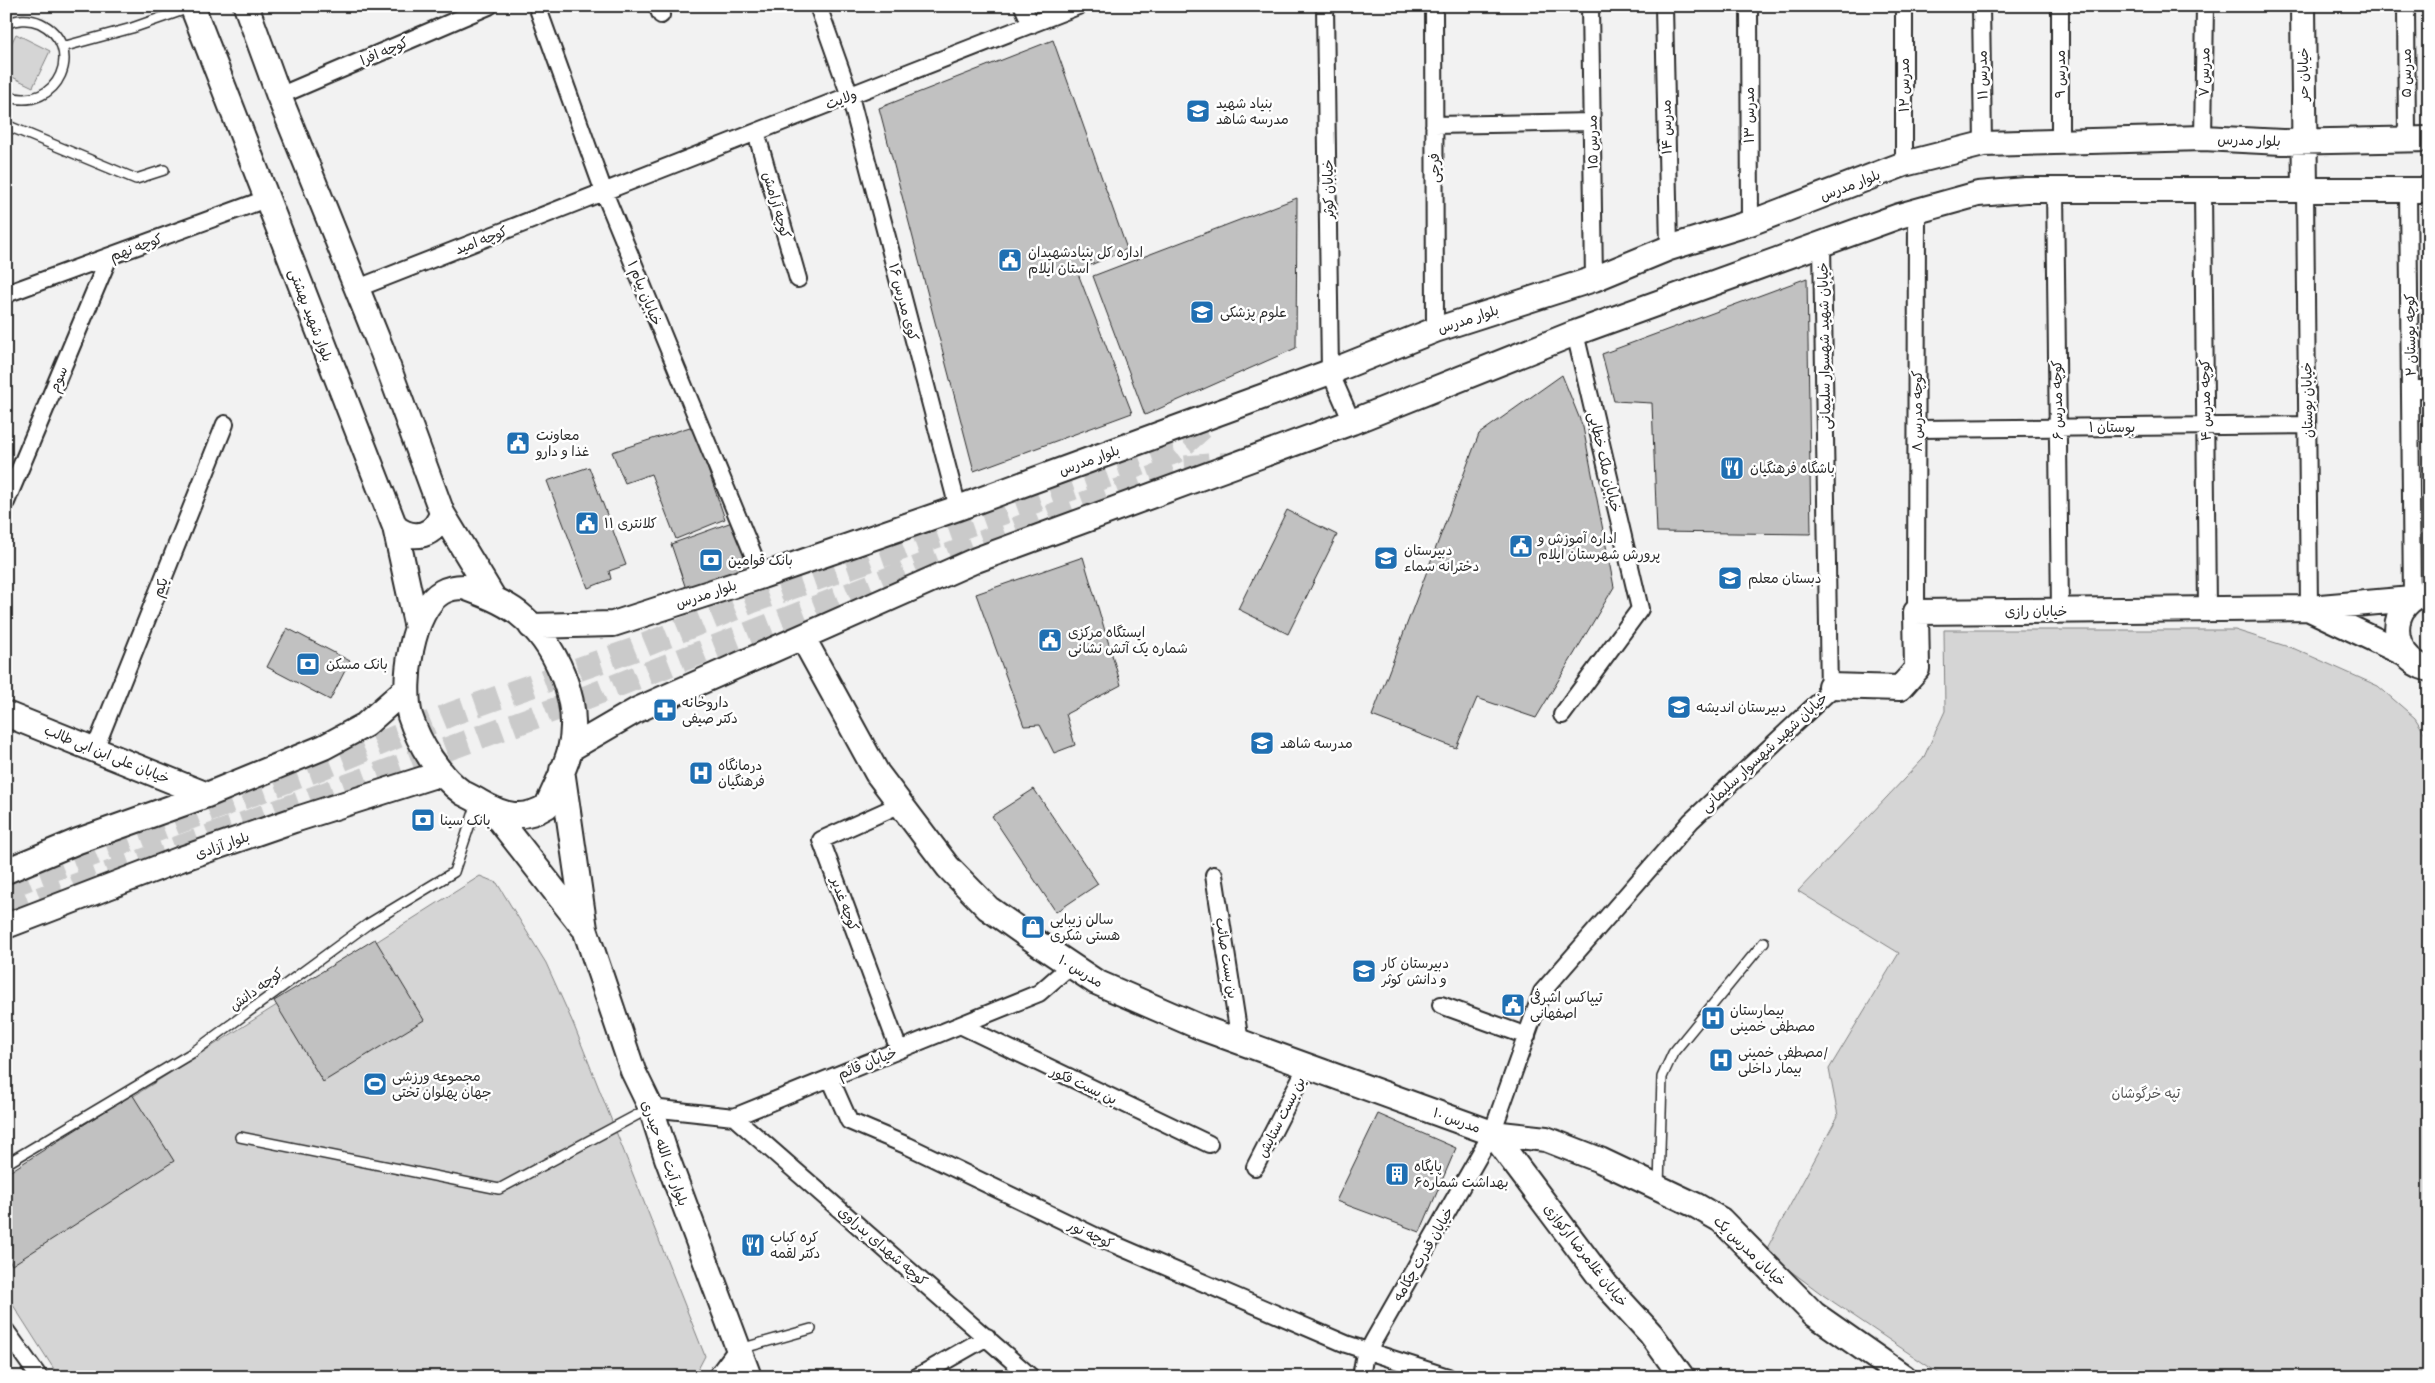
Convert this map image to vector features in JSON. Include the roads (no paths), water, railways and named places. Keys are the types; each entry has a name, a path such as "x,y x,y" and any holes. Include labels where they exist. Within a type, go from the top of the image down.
{"main road":[{"path":"246,6 279,96 358,288 442,513 493,597"},
{"name":"خیابان حر","path":"2303,6 2305,191"},
{"name":"بلوار شهید بهشتی","path":"192,7 395,528 417,628"},
{"name":"بلوار مدرس","path":"531,626 613,624 762,576 958,508 1330,372 1435,330 1594,279 1669,248 1750,223 1904,164 1982,144 2204,138 2304,141 2418,139"},
{"path":"566,760 637,710 976,560 1352,422 1574,333 1918,211 1978,194 2055,189 2419,191"},
{"path":"395,528 412,536 421,536 435,528 442,513"},
{"path":"464,586 493,597 519,614 531,626 541,636 560,667 570,703 572,730 566,760 548,806 520,817 484,804 464,793 442,773 424,746 410,716 407,665 417,628 432,601 441,593 452,588 464,586"},
{"path":"2420,596 2403,608 2396,630 2398,642 2429,678"},
{"name":"خیابان رازی","path":"1916,612 2309,608 2420,596"},
{"path":"2309,608 2415,661"},
{"path":"1830,686 1900,688 1917,669 1916,612"},
{"name":"مدرس ۱۰","path":"803,638 877,773 948,867 988,908 1096,982 1202,1028 1492,1133"},
{"path":"6,871 78,841 207,795 324,747 365,724 407,688"},
{"name":"خیابان علی ابن ابی طالب","path":"6,714 207,795"},
{"name":"بلوار آیت الله حیدری","path":"566,760 584,929 634,1071 651,1108 667,1158 749,1377"},
{"name":"بلوار آزادی","path":"6,926 190,856 294,820 442,773"},
{"name":"بلوار آیت الله حیدری","path":"484,804 584,929"},
{"name":"خیابان مدرس یک","path":"1492,1133 1546,1140 1600,1160 1659,1187 1721,1220 1814,1314 1904,1377"},
{"name":"خیابان غلامرضا ارکوازی","path":"1492,1133 1606,1285 1651,1334 1682,1377"}],"street":[{"name":"کوچه افرا","path":"279,96 489,6"},
{"name":"خیابان پیام ۱","path":"537,6 604,192 762,576"},
{"name":"کوی مدرس ۱۶","path":"818,6 850,96 958,508"},
{"path":"1023,6 1031,25"},
{"name":"ولایت","path":"604,192 1078,6"},
{"name":"خیابان کوثر","path":"1325,6 1330,372"},
{"name":"فرجی","path":"1434,6 1435,330"},
{"name":"مدرس ۱۵","path":"1590,6 1594,279"},
{"name":"مدرس ۱۴","path":"1664,6 1669,248"},
{"name":"مدرس ۱۳","path":"1749,6 1750,223"},
{"name":"مدرس ۱۲","path":"1904,6 1904,164"},
{"name":"مدرس ۱۱","path":"1981,6 1982,144"},
{"name":"مدرس ۹","path":"2060,6 2060,143"},
{"name":"مدرس ۷","path":"2204,138 2205,6"},
{"name":"مدرس ۵","path":"2406,6 2418,139"},
{"path":"1434,125 1591,122"},
{"name":"کوچه آرامش","path":"756,132 798,279"},
{"name":"کوچه مدرس ۶","path":"2055,189 2060,610"},
{"name":"کوچه مدرس ۴","path":"2204,191 2207,609"},
{"name":"خیابان بوستان","path":"2305,191 2309,608"},
{"name":"کوچه بوستان ۲","path":"2419,191 2410,389 2420,596"},
{"name":"کوچه امید","path":"358,288 604,192"},
{"name":"کوچه نهم","path":"6,294 266,199"},
{"name":"کوچه مدرس ۸","path":"1916,612 1918,211"},
{"name":"خیابان شهید شهسوار سلیمانی","path":"1492,1133 1542,992 1691,821 1827,697 1830,686 1822,244"},
{"name":"سوم","path":"6,502 109,257"},
{"name":"خیابان ملک خطایی","path":"1562,715 1640,609 1574,333"},
{"path":"1330,372 1352,422"},
{"path":"2410,389 2429,389"},
{"name":"یکم","path":"95,749 226,424"},
{"name":"بوستان ۱","path":"1917,429 2307,425"},
{"name":"کوچه غدیر","path":"899,1050 821,840 900,804"},
{"name":"بن بست صائب","path":"1214,874 1240,1042"},
{"name":"خیابان قائم","path":"651,1108 734,1117 1039,993 1071,966"},
{"path":"1441,1005 1527,1036"},
{"name":"بن بست فکور","path":"960,1025 1209,1144"},
{"name":"بن بست ستایش","path":"1255,1167 1307,1066"},
{"name":"کوچه نور","path":"830,1078 849,1121 908,1146 1097,1237 1374,1354 1448,1377"},
{"name":"کوچه شهدای بدراوی","path":"734,1117 1031,1377"},
{"name":"خیابان قدرت چکامه","path":"1361,1377 1492,1133"},
{"path":"6,1331 38,1377"},
{"path":"917,1377 986,1337"},
{"path":"716,1377 737,1349"}],"lane":[{"path":"62,47 132,28 192,7"},
{"path":"6,24 23,20 36,21 47,27 56,36 62,47 64,60 62,74 55,86 44,95 31,100 18,100 6,96"},
{"path":"6,125 136,179 164,170"},
{"name":"کوچه دانش","path":"6,1164 192,1053 368,924 454,872 484,804"},
{"path":"1659,1187 1662,1077 1673,1054 1764,942"},
{"path":"240,1136 499,1189 651,1108"},
{"path":"737,1349 811,1329"}],"tunnel":[{"path":"6,887 321,768 454,713 633,650 753,601 1175,452 1219,413"},
{"path":"6,911 559,708 1021,527 1179,468 1228,464"}],"place":[{"name":"بنیاد شهید مدرسه شاهد","path":"1198,111"},
{"name":"اداره کل بنیادشهیدان استان ایلام","path":"1010,260"},
{"name":"علوم پزشکی","path":"1202,312"},
{"name":"معاونت غذا و دارو","path":"518,443"},
{"name":"باشگاه فرهنگیان","path":"1732,468"},
{"name":"کلانتری ۱۱","path":"587,523"},
{"name":"اداره آموزش و پرورش شهرستان ایلام","path":"1521,546"},
{"name":"دبیرستان دخترانه سماء","path":"1386,558"},
{"name":"بانک قوامین","path":"711,560"},
{"name":"دبستان معلم","path":"1730,578"},
{"name":"ایستگاه مرکزی شماره یک آتش نشانی","path":"1050,640"},
{"name":"بانک مسکن","path":"308,664"},
{"name":"دبیرستان اندیشه","path":"1679,707"},
{"name":"داروخانه دکتر صیفی","path":"665,710"},
{"name":"مدرسه شاهد","path":"1262,743"},
{"name":"درمانگاه فرهنگیان","path":"701,773"},
{"name":"بانک سینا","path":"423,820"},
{"name":"سالن زیبایی هستی شکری","path":"1033,927"},
{"name":"دبیرستان کار و دانش کوثر","path":"1364,971"},
{"name":"تیپاکس اشرفی اصفهانی","path":"1513,1005"},
{"name":"بیمارستان مصطفی خمینی","path":"1713,1018"},
{"name":"مصطفی خمینی/ بیمار داخلی","path":"1721,1060"},
{"name":"مجموعه ورزشی جهان پهلوان تختی","path":"375,1084"},
{"name":"پایگاه بهداشت شماره۶","path":"1397,1174"},
{"name":"کره کباب دکتر لقمه","path":"753,1245"}],"park label":[{"name":"تپه خرگوشان","path":"2146,1093"}]}
